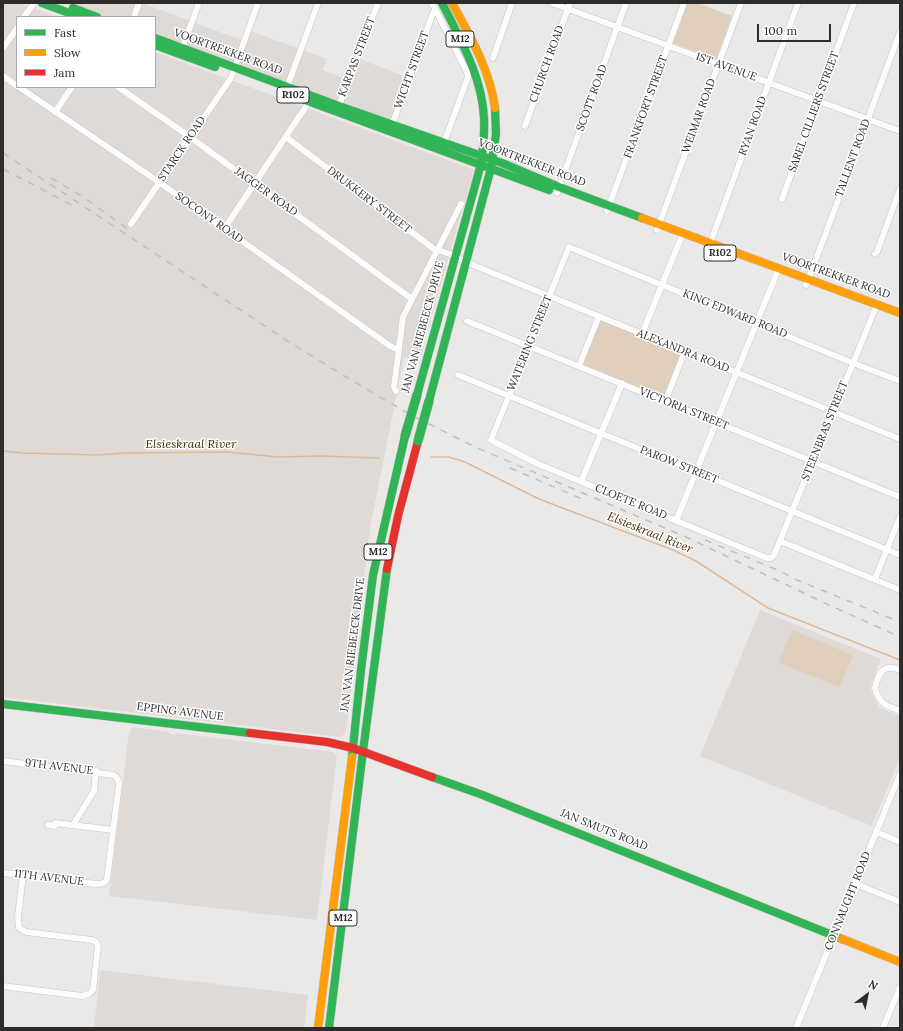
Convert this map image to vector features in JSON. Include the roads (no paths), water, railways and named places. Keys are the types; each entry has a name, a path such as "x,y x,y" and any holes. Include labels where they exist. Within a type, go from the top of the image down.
{"main road":[{"path":"42,3 78,11"},
{"path":"59,3 93,16"},
{"name":"M12","path":"452,3 473,40 484,64 489,81 496,112 492,164"},
{"name":"M12","path":"439,7 465,48 484,101 486,127 481,160"},
{"name":"VOORTREKKER ROAD","path":"156,38 181,51 492,164 529,182 558,190 807,282 900,313"},
{"name":"VOORTREKKER ROAD","path":"156,45 181,51"},
{"name":"VOORTREKKER ROAD","path":"391,128 444,143 481,160"},
{"name":"JAN VAN RIEBEECK DRIVE","path":"318,1028 373,575 405,436 481,160"},
{"name":"VOORTREKKER ROAD","path":"492,164 519,169 558,190"},
{"name":"JAN VAN RIEBEECK DRIVE","path":"329,1028 385,580 398,516 492,164"},
{"path":"485,191 494,178 499,175 517,181 529,182"},
{"name":"VOORTREKKER ROAD","path":"876,306 900,318"},
{"name":"EPPING AVENUE","path":"3,704 327,742 363,751"},
{"name":"JAN SMUTS ROAD","path":"363,751 480,794 900,962"}],"street":[{"path":"25,16 34,3"},
{"path":"134,16 139,3"},
{"path":"181,51 199,3"},
{"name":"STARCK ROAD","path":"131,224 231,78 258,3"},
{"path":"286,89 318,3"},
{"name":"KARPAS STREET","path":"338,109 378,3"},
{"path":"432,3 439,7 468,77 444,143"},
{"path":"492,58 512,3"},
{"name":"1ST AVENUE","path":"552,3 569,6 617,27 900,131"},
{"name":"SCOTT ROAD","path":"558,190 626,3"},
{"name":"FRANKFORT STREET","path":"608,208 684,3"},
{"name":"WEIMAR ROAD","path":"658,227 741,3"},
{"name":"RYAN ROAD","path":"709,246 798,3"},
{"name":"SAREL CILLIERS STREET","path":"782,199 854,3"},
{"name":"CHURCH ROAD","path":"525,126 569,6"},
{"name":"WICHT STREET","path":"391,128 433,13 439,7"},
{"path":"3,48 16,29"},
{"name":"TALLENT ROAD","path":"807,282 850,170 867,119 900,32"},
{"path":"488,48 495,51"},
{"name":"SOCONY ROAD","path":"3,76 16,85"},
{"name":"SOCONY ROAD","path":"21,88 224,228 390,346 399,350"},
{"path":"55,112 71,88"},
{"name":"JAGGER ROAD","path":"119,88 254,183 412,299"},
{"path":"224,228 311,99"},
{"name":"DRUKKERY STREET","path":"286,137 434,249 455,256 466,262"},
{"path":"874,254 877,252 900,189"},
{"path":"396,391 394,387 402,320 461,204"},
{"path":"642,334 682,235"},
{"name":"KING EDWARD ROAD","path":"569,247 900,381"},
{"name":"WATERING STREET","path":"491,440 569,247"},
{"name":"ALEXANDRA ROAD","path":"466,262 900,439"},
{"path":"676,521 778,271"},
{"name":"STEENBRAS STREET","path":"773,557 876,306"},
{"path":"579,366 599,316"},
{"name":"VICTORIA STREET","path":"467,321 900,497"},
{"path":"665,402 685,351"},
{"name":"PAROW STREET","path":"458,375 900,554"},
{"path":"581,482 622,384"},
{"name":"CLOETE ROAD","path":"491,440 538,464 581,482 767,558 773,557"},
{"path":"875,579 900,517"},
{"path":"780,541 900,590"},
{"path":"900,670 888,668 882,671 875,688 881,702 900,711"},
{"name":"9TH AVENUE","path":"3,760 114,775 119,784 113,830"},
{"path":"73,825 94,791 96,772"},
{"name":"CONNAUGHT ROAD","path":"796,1028 876,832 899,781 900,774"},
{"path":"48,825 55,826 55,823 113,830"},
{"name":"11TH AVENUE","path":"3,873 96,884 105,883 107,879 113,830"},
{"path":"876,832 900,842"},
{"path":"3,986 82,996 90,994 93,990 98,946 95,941 20,930 18,926 23,875"},
{"path":"856,884 900,902"},
{"path":"883,1028 900,987"}],"waterway":[{"name":"Elsieskraal River","path":"3,451 97,455 125,453 229,452 277,457 321,456 379,458"},
{"name":"Elsieskraal River","path":"431,457 449,457 465,462 539,499 673,550 696,561 768,608 900,660"}],"railway":[{"path":"3,153 286,340 411,415 475,447 686,537 900,637"},
{"path":"3,169 72,205"},
{"path":"51,178 80,195 131,231"},
{"path":"510,468 582,499"},
{"path":"705,540 782,572 797,580 900,622"}]}
